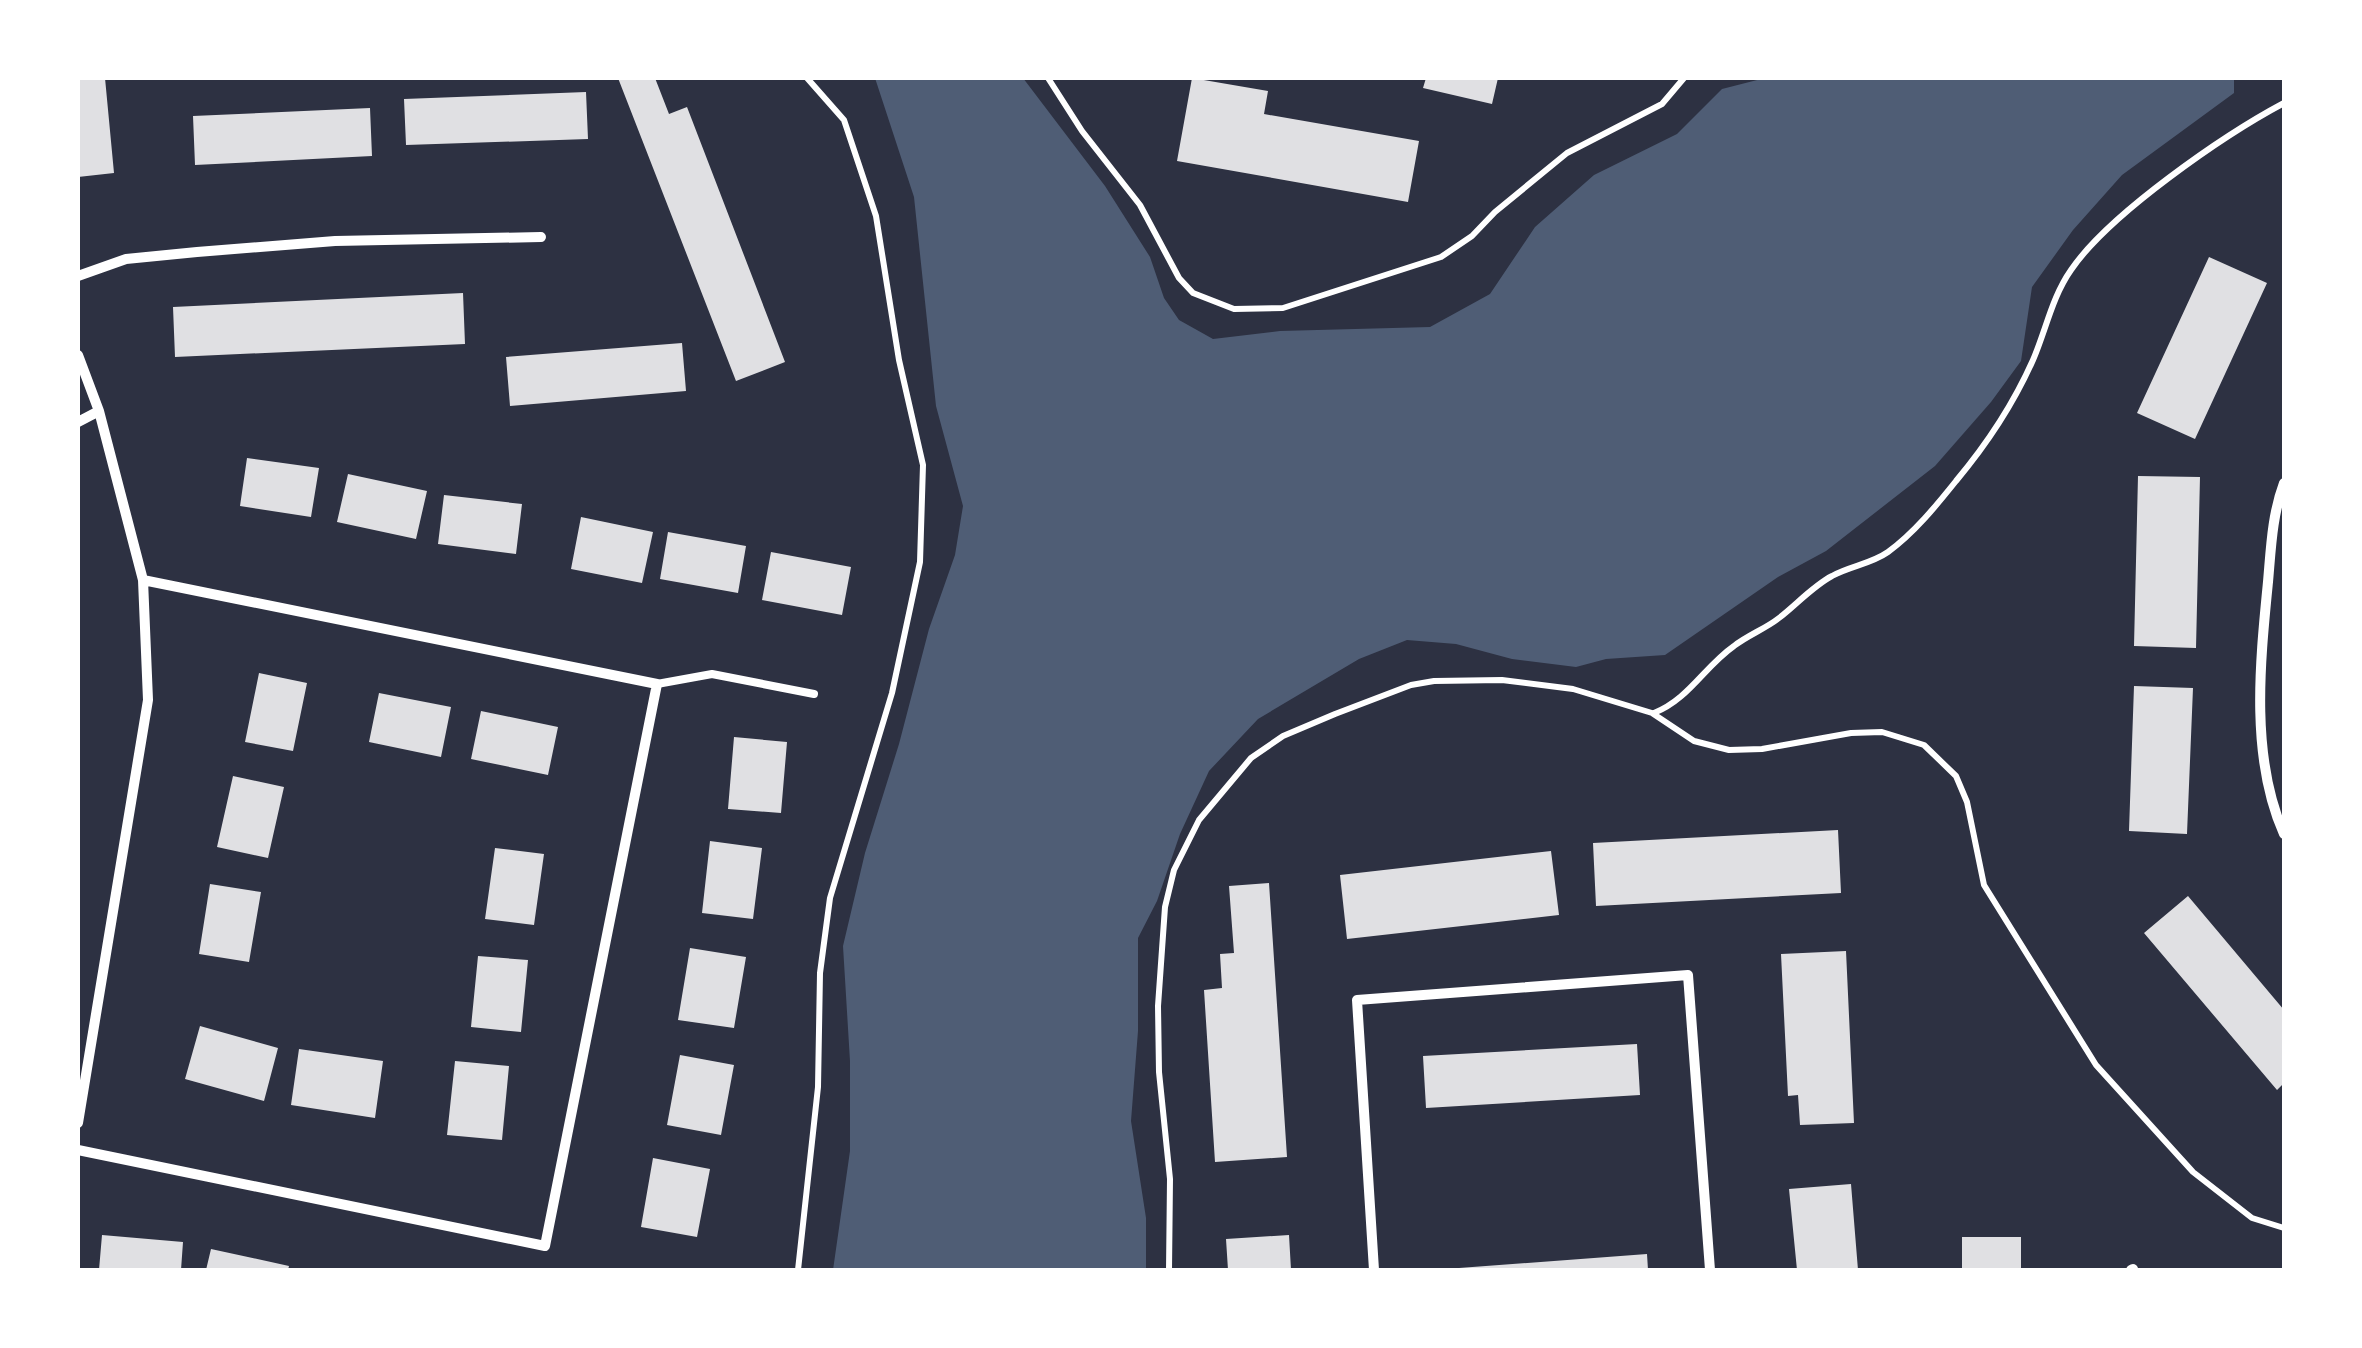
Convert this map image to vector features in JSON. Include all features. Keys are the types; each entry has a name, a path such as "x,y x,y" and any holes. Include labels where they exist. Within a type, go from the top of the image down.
{"street":[{"path":"78,276 126,259 335,240 541,237"},
{"path":"78,1124 148,700 142,580 99,412 79,361"},
{"path":"78,422 99,412"},
{"path":"2284,483 2275,508 2260,656 2264,754 2284,834"},
{"path":"78,1150 545,1246 657,684 142,580"},
{"path":"1374,1270 1357,1000 1688,975 1710,1270"}],"lane":[{"path":"657,684 712,674 814,694"}],"path":[{"path":"798,1270 818,1087 820,973 830,898 892,693 920,562 923,465 900,360 876,216 844,120 807,78"},
{"path":"1048,78 1082,131 1140,205 1179,278 1193,294 1215,304 1262,311 1283,308 1441,257 1472,236 1494,212 1568,153 1662,104 1684,78"},
{"path":"1652,713 1672,706 1733,646 1775,622 1831,576 1886,554 1919,524 1992,436 2016,396 2071,269 2108,227 2254,119 2284,103"},
{"path":"1169,1270 1171,1204 1159,1072 1158,1006 1165,906 1174,870 1199,820 1250,758 1283,736 1318,721 1410,686 1434,681 1502,680 1573,689 1652,713 1694,741 1729,750 1882,732 1924,745 1956,776 1967,802 1984,886 2096,1065 2193,1172 2252,1218 2284,1228"}],"water":[{"path":"875,78 1023,78 1105,186 1150,257 1164,298 1179,320 1213,339 1280,331 1430,327 1490,294 1535,227 1594,175 1677,134 1722,89 1765,78 2234,78 2234,93 2122,175 2073,230 2032,287 2021,361 1991,402 1935,466 1826,551 1778,577 1665,655 1606,659 1576,667 1512,659 1456,644 1407,640 1359,659 1258,719 1209,771 1180,834 1157,901 1138,938 1138,1031 1131,1121 1146,1218 1146,1270 833,1270 850,1151 850,1061 843,946 865,853 929,629 955,555 963,506 936,406 914,197"}],"building":[{"path":"78,78 105,78 114,173 78,177"},
{"path":"618,78 655,78 669,114 687,107 785,362 736,381"},
{"path":"1192,78 1268,91 1264,114 1419,141 1408,202 1177,161"},
{"path":"1426,78 1498,78 1492,104 1423,88"},
{"path":"586,92 588,139 406,145 404,99"},
{"path":"370,108 372,156 195,165 193,116"},
{"path":"2209,257 2267,283 2195,439 2137,413"},
{"path":"463,293 465,344 175,357 173,307"},
{"path":"682,343 686,391 510,406 506,357"},
{"path":"247,458 319,468 311,517 240,506"},
{"path":"348,474 427,491 416,539 337,522"},
{"path":"2138,476 2200,477 2196,648 2134,646"},
{"path":"444,495 522,504 516,554 438,544"},
{"path":"581,517 653,532 642,583 571,569"},
{"path":"668,532 746,546 738,593 660,579"},
{"path":"771,552 851,567 842,615 762,600"},
{"path":"259,673 307,683 293,751 245,742"},
{"path":"2134,686 2193,688 2187,834 2129,831"},
{"path":"379,693 451,707 441,757 369,742"},
{"path":"481,711 558,727 548,775 471,759"},
{"path":"734,737 787,742 781,813 728,809"},
{"path":"233,776 284,787 268,858 217,847"},
{"path":"1838,830 1841,893 1596,906 1593,843"},
{"path":"710,841 762,848 753,919 702,913"},
{"path":"495,848 544,854 534,925 485,919"},
{"path":"1551,851 1559,915 1347,939 1340,875"},
{"path":"1269,883 1287,1157 1215,1162 1204,990 1222,988 1220,954 1234,953 1229,886"},
{"path":"210,884 261,892 249,962 199,954"},
{"path":"2188,896 2284,1010 2284,1083 2277,1090 2144,933"},
{"path":"690,948 746,957 734,1028 678,1020"},
{"path":"1846,951 1854,1123 1800,1125 1798,1095 1788,1096 1781,954"},
{"path":"478,956 528,960 521,1032 471,1027"},
{"path":"200,1026 278,1048 264,1101 185,1079"},
{"path":"1637,1044 1640,1095 1426,1108 1423,1056"},
{"path":"299,1049 383,1061 375,1118 291,1105"},
{"path":"680,1055 734,1065 721,1135 667,1125"},
{"path":"455,1061 509,1066 502,1140 447,1135"},
{"path":"653,1158 710,1169 697,1237 641,1227"},
{"path":"1851,1184 1858,1270 1797,1270 1789,1189"},
{"path":"102,1235 183,1242 181,1270 99,1270"},
{"path":"1289,1235 1291,1270 1228,1270 1226,1239"},
{"path":"1962,1237 2021,1237 2021,1270 1962,1270"},
{"path":"211,1249 289,1266 288,1270 206,1270"},
{"path":"1647,1254 1648,1270 1459,1268"}]}
